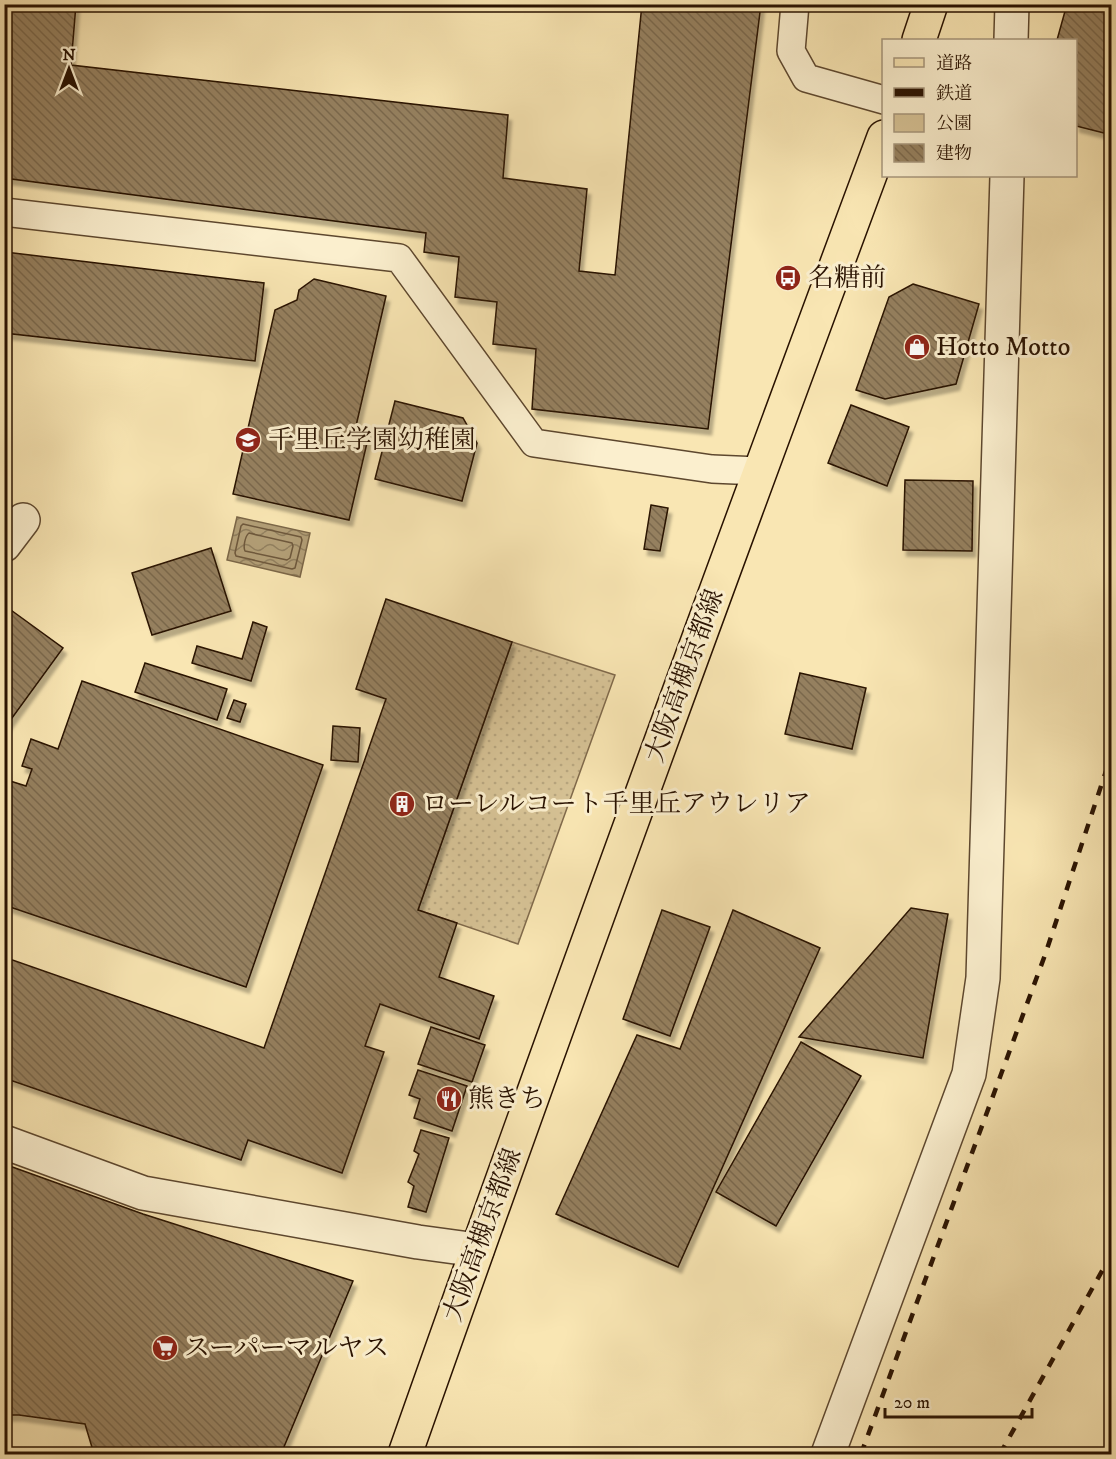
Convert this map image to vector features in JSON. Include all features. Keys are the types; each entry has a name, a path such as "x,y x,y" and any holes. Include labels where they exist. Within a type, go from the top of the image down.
{"main road":[{"path":"918,39 931,4"},
{"name":"大阪高槻京都線","path":"405,1455 759,471 882,142"}],"street":[{"path":"1011,39 1012,4"},
{"path":"828,1455 969,1074 983,978 1007,177"},
{"path":"4,1142 142,1193 477,1251"}],"lane":[{"path":"795,4 792,51 806,78 882,99"},
{"path":"4,212 399,258 534,443 712,469 759,471"}],"green space":[{"path":"512,642 615,675 518,944 418,910"}],"water":[{"path":"237,517 310,533 300,577 227,560"}],"building":[{"path":"4,4 76,4 71,65 508,115 503,178 587,189 579,271 615,275 642,4 761,4 708,429 532,409 536,349 493,344 497,302 455,297 459,257 424,252 426,233 4,178"},
{"path":"1067,4 1112,4 1112,135 1077,126 1077,39 1057,39"},
{"path":"5,252 264,283 255,361 4,333"},
{"path":"314,279 386,296 356,426 370,430 349,520 233,494 275,310 297,300 299,290"},
{"path":"913,284 979,304 956,384 885,399 856,390 889,297"},
{"path":"395,401 463,418 477,443 462,501 375,479"},
{"path":"851,405 909,427 887,486 828,463"},
{"path":"905,480 973,481 972,551 903,550"},
{"path":"651,505 668,508 660,551 644,549"},
{"path":"211,548 231,611 152,635 132,573"},
{"name":"ローレルコート千里丘アウレリア","path":"386,599 512,642 418,910 457,923 439,977 494,996 479,1039 380,1004 365,1046 384,1052 342,1173 248,1140 241,1160 4,1078 4,957 264,1048 386,699 356,689"},
{"path":"4,605 63,648 4,729"},
{"path":"253,622 267,627 251,681 192,663 197,646 242,659"},
{"path":"145,663 227,689 217,720 135,692"},
{"path":"800,673 866,688 852,749 785,734"},
{"path":"82,681 323,765 246,987 4,905 4,779 26,786 32,769 22,766 31,739 58,749"},
{"path":"234,700 246,704 240,722 227,718"},
{"path":"333,726 360,728 358,762 331,760"},
{"path":"911,908 948,914 923,1058 799,1037"},
{"path":"662,910 710,927 670,1036 623,1019"},
{"path":"733,910 820,948 678,1267 556,1214 637,1035 680,1049"},
{"path":"431,1027 485,1045 472,1082 418,1064"},
{"path":"801,1042 861,1076 776,1226 716,1192"},
{"path":"418,1070 467,1086 452,1131 414,1118 420,1099 409,1095"},
{"path":"421,1130 449,1138 426,1212 408,1207 414,1186 408,1182 419,1154 414,1151"},
{"name":"スーパーマルヤス","path":"4,1164 143,1214 353,1281 281,1454 94,1454 85,1424 4,1415"},
{"path":"78,1452 78,1454 43,1454 43,1453"}],"railway":[{"path":"861,1454 1045,955 1112,753"},
{"path":"1000,1454 1112,1253"}],"place":[{"name":"名糖前","path":"788,278"},
{"name":"Hotto Motto","path":"917,347"},
{"name":"千里丘学園幼稚園","path":"248,440"},
{"name":"ローレルコート千里丘アウレリア","path":"402,804"},
{"name":"熊きち","path":"449,1099"},
{"name":"スーパーマルヤス","path":"165,1348"}]}
